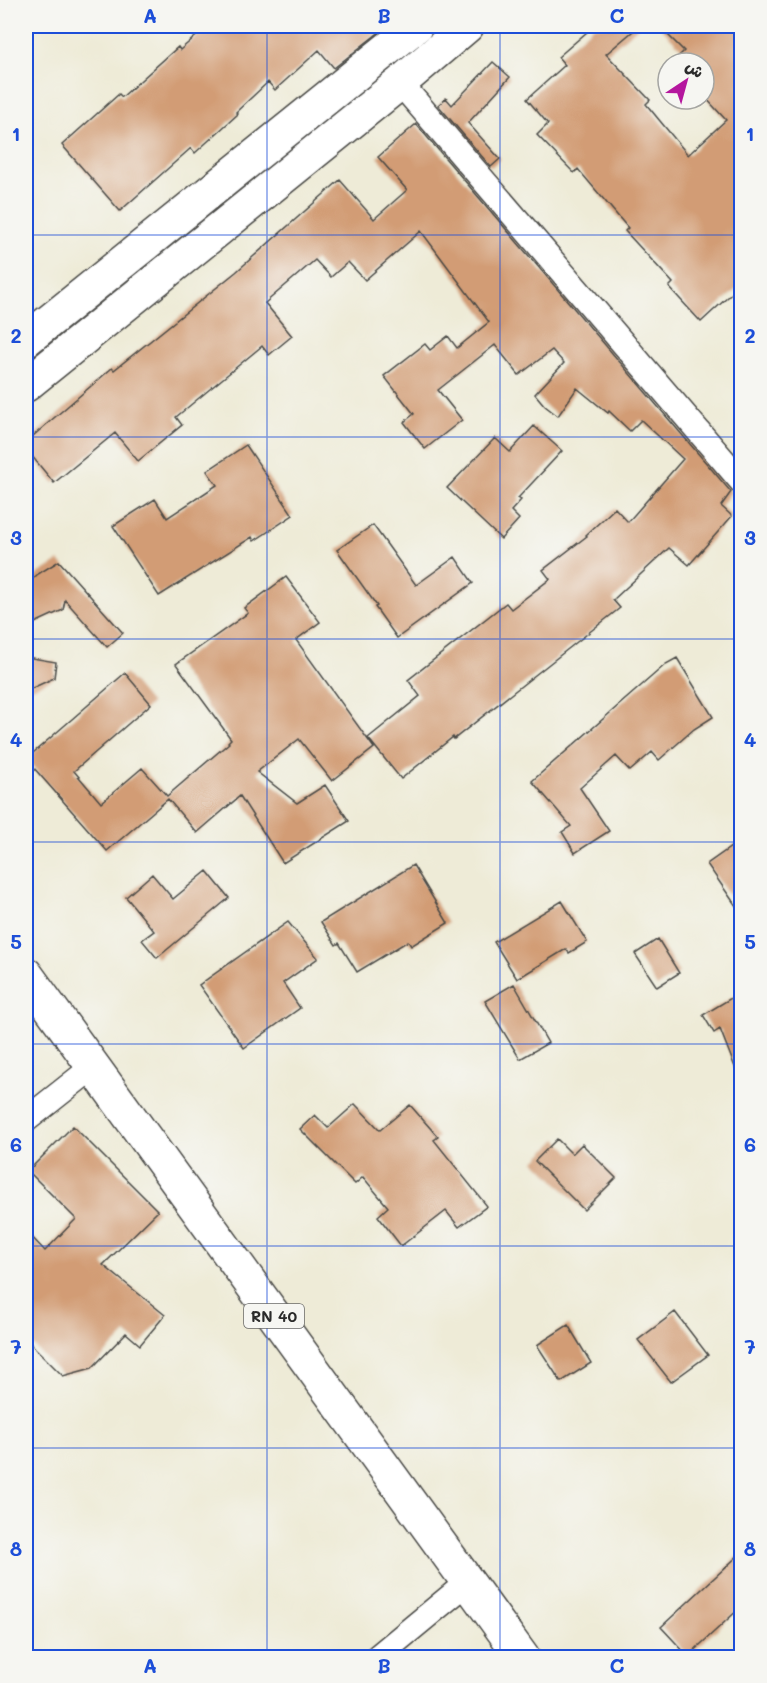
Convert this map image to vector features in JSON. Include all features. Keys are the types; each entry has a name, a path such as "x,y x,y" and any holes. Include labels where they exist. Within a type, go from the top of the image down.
{"main road":[{"path":"26,340 416,26"},
{"path":"27,382 400,83 467,26"},
{"name":"RN 40","path":"26,974 524,1658"}],"street":[{"path":"400,83 741,482"},
{"path":"26,1120 93,1067"},
{"path":"376,1658 468,1582"}],"building":[{"path":"208,26 387,26 334,68 319,50 275,90 268,82 236,112 238,114 195,153 191,148 120,211 62,145 119,94 122,97 178,47 180,50"},
{"path":"594,26 639,26 606,54 650,100 646,104 688,155 726,120 716,109 716,51 684,51 659,26 741,26 741,285 701,322 669,287 673,283 625,231 628,228 578,169 574,173 537,135 548,124 527,99 565,65 558,57"},
{"path":"493,62 510,77 468,123 500,159 491,167 438,105 446,98 452,105"},
{"path":"416,124 731,492 721,506 732,516 689,565 669,548 613,600 620,608 401,779 368,738 420,696 408,680 506,603 511,609 550,579 543,570 587,536 615,508 628,522 683,459 641,420 630,431 609,411 608,413 577,388 558,416 535,394 564,363 552,350 519,375 495,345 438,390 462,420 425,449 404,422 414,414 384,376 425,344 430,350 448,336 457,348 489,322 421,231 365,280 348,262 331,277 315,260 265,303 292,336 269,355 262,346 176,417 182,425 138,461 115,433 54,483 26,449 26,442 112,368 114,370 236,272 340,180 374,219 407,190 378,157"},
{"path":"534,426 562,451 518,498 521,500 511,511 519,519 501,539 447,488 495,438 510,452"},
{"path":"246,445 293,515 254,541 252,537 159,596 113,526 155,499 167,518 217,485 207,471"},
{"path":"373,525 416,585 455,557 473,583 397,638 337,550"},
{"path":"59,561 123,633 107,647 65,600 63,610 26,627 26,585 38,574"},
{"path":"286,577 320,622 296,640 374,748 332,781 299,739 257,772 297,803 325,785 349,821 283,863 240,796 197,833 168,799 107,851 26,759 125,673 151,704 74,771 101,803 142,768 167,796 231,739 176,664 248,613 244,608"},
{"path":"26,657 56,662 54,678 26,691"},
{"path":"677,658 713,717 694,729 659,760 652,752 630,771 616,756 580,788 609,831 575,853 562,832 571,826 532,781 666,664"},
{"path":"741,840 741,913 707,864"},
{"path":"413,865 448,923 411,946 408,941 357,972 339,943 336,945 321,922"},
{"path":"207,871 229,898 157,958 142,940 154,931 126,897 152,874 173,899"},
{"path":"562,901 587,942 569,953 566,949 517,979 494,942"},
{"path":"288,922 318,958 283,983 300,1008 244,1048 199,985"},
{"path":"658,939 679,973 657,987 635,954"},
{"path":"514,984 548,1043 520,1059 485,1001"},
{"path":"741,992 740,1080 720,1029 714,1033 703,1015"},
{"path":"355,1104 380,1130 410,1105 438,1137 434,1140 487,1206 459,1227 446,1211 401,1246 378,1216 388,1207 363,1177 355,1184 300,1129 315,1115 328,1128"},
{"path":"73,1126 158,1211 103,1265 165,1315 140,1345 126,1333 92,1368 63,1376 26,1339 26,1231 45,1251 76,1219 28,1171"},
{"path":"557,1139 572,1154 582,1144 616,1178 584,1210 535,1161"},
{"path":"675,1312 708,1355 671,1382 638,1340"},
{"path":"568,1325 591,1363 561,1382 537,1345"},
{"path":"741,1553 741,1607 688,1656 661,1627"}]}
